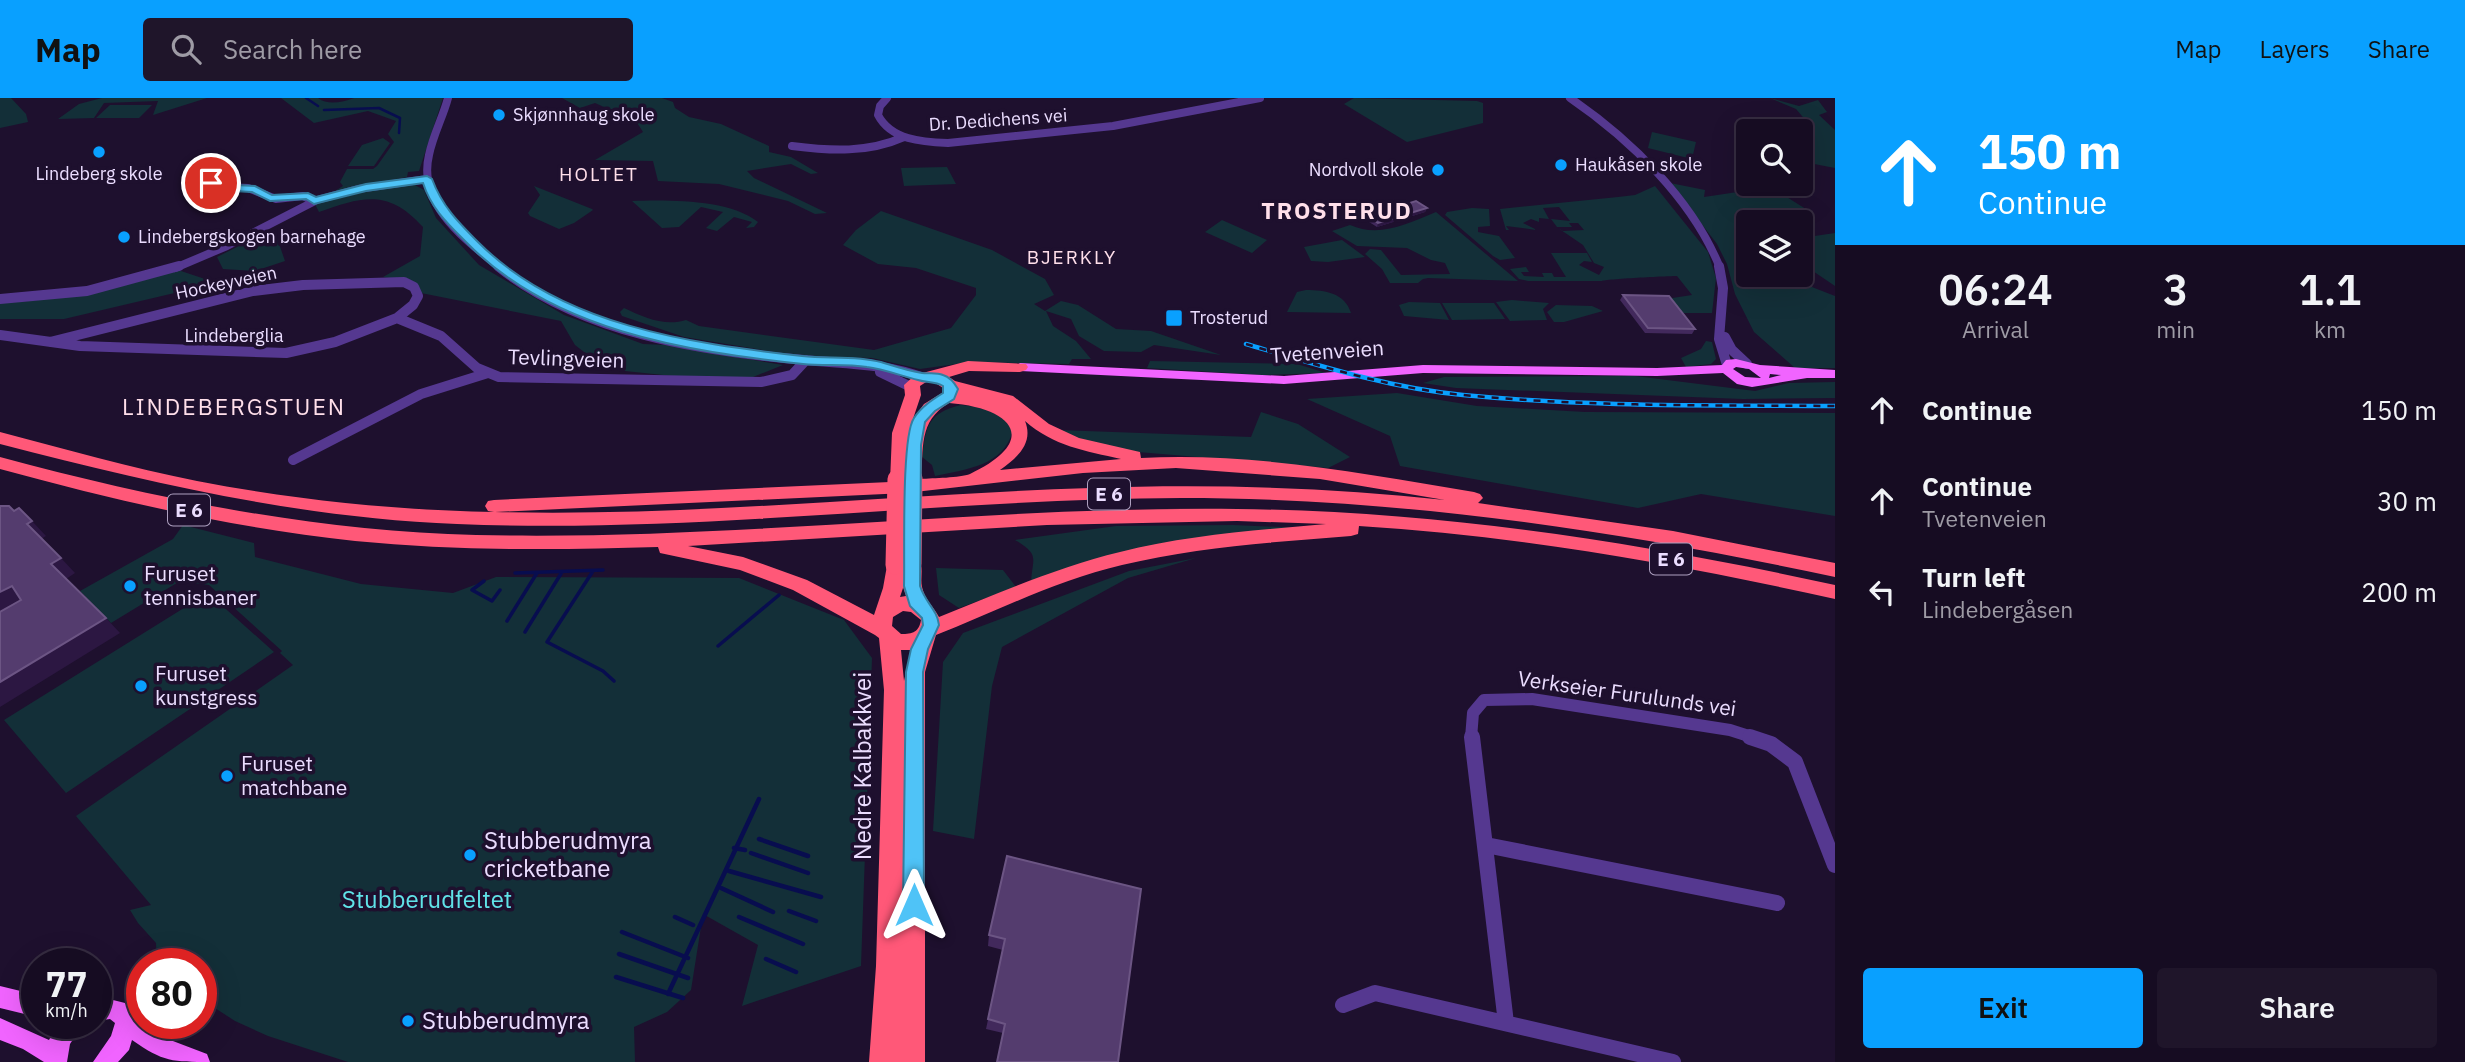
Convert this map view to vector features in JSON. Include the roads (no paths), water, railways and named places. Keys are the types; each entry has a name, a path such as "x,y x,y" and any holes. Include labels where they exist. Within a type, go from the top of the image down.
{"highway":[{"name":"Tvetenveien","path":"886,625 894,588 903,564 905,479 900,433 920,384 968,366 1011,367"},
{"name":"Tvetenveien","path":"905,479 916,428 924,414 966,374 1011,367"},
{"path":"997,400 987,385 989,379 1011,367"},
{"path":"946,392 923,402 920,384 946,392 997,400"},
{"name":"E 6","path":"997,400 1057,436 1092,449 1176,462 1255,466 1348,476 1448,492 1578,522"},
{"name":"E 6","path":"968,479 1001,463 1017,448 1019,429 997,400"},
{"name":"E 6","path":"0,438 196,487 310,506 392,514 490,519 576,519 1180,492 1387,500 1578,522 1695,541 1835,570"},
{"name":"E 6","path":"392,514 466,506 543,505 885,488 1083,467 1176,462"},
{"name":"E 6","path":"0,463 146,501 293,528 451,541 615,541 1139,515 1274,515 1405,523 1597,546 1717,567 1835,592"},
{"path":"615,541 708,555 770,573 858,615 886,625 903,643 1058,577 1122,558 1242,538 1405,523"},
{"name":"Tvetenveien","path":"903,564 918,606"},
{"path":"886,625 898,604 918,606 930,616 915,672 911,1062"},
{"name":"Nedre Kalbakkvei","path":"883,1062 890,940 895,690 886,625"}],"main road":[{"name":"Tvetenveien","path":"1011,367 1267,380 1423,369 1657,372 1727,367 1756,371 1752,384 1657,372"},
{"path":"1727,367 1740,381"},
{"path":"1756,371 1829,374"},
{"path":"0,997 21,1002"},
{"path":"112,1008 158,1046 199,1062"},
{"path":"104,1062 121,1042 125,1021"},
{"path":"0,1029 30,1041 55,1059 60,1039"}],"street":[{"path":"448,98 428,158 427,179 437,205 470,242 510,275 555,301 592,317 680,343 809,360 877,364 920,384"},
{"path":"887,98 880,107 879,119 887,129 904,137"},
{"name":"Dr. Dedichens vei","path":"904,137 948,143 1044,134 1164,118 1260,98"},
{"path":"1570,98 1588,110 1630,148 1698,227 1714,253 1721,272 1719,339 1727,367"},
{"path":"792,146 821,150 874,147 904,137"},
{"path":"236,179 218,180 210,186 248,188 276,199 308,196 314,201"},
{"path":"0,299 78,293 162,272 226,247 278,217 314,201 366,188 427,179"},
{"name":"Hockeyveien","path":"48,343 66,336 253,291 293,286 404,282 414,287 418,296 413,305 397,318"},
{"path":"397,318 456,345 472,366 488,373"},
{"name":"Lindeberglia","path":"0,335 48,343 139,350 286,353 335,342 397,318"},
{"path":"1721,331 1732,349 1756,371"},
{"path":"809,360 824,366 885,373 920,384"},
{"name":"Tevlingveien","path":"293,460 421,394 488,373 511,378 729,383 786,379 801,371 809,360"},
{"name":"Verkseier Furulunds vei","path":"1506,1023 1486,845 1471,745 1473,713 1485,700 1532,699 1730,730 1771,744 1795,762 1835,865"},
{"path":"1486,845 1777,903"},
{"path":"1343,1005 1376,993 1673,1062"}],"waterway":[{"path":"306,98 318,106"},
{"path":"324,110 379,108 400,118 399,133"},
{"path":"515,573 603,570"},
{"path":"593,571 547,642 603,671 614,681"},
{"path":"525,632 562,572"},
{"path":"507,621 537,573"},
{"path":"484,581 472,590 492,601 500,590"},
{"path":"718,646 779,595"},
{"path":"736,848 759,799"},
{"path":"759,839 808,856"},
{"path":"685,957 736,848"},
{"path":"736,848 745,850"},
{"path":"751,853 808,873"},
{"path":"729,871 821,897"},
{"path":"721,888 773,912"},
{"path":"789,911 816,921"},
{"path":"675,917 693,925"},
{"path":"739,917 803,944"},
{"path":"622,932 685,957"},
{"path":"619,954 677,974"},
{"path":"677,974 685,957"},
{"path":"766,959 796,972"},
{"path":"668,993 677,974"},
{"path":"677,974 688,978"},
{"path":"616,977 668,993"},
{"path":"668,993 683,998"}],"railway":[{"path":"1246,344 1381,381 1463,395 1602,403 1835,406"}],"place":[{"name":"Skjønnhaug skole","path":"499,115"},
{"name":"Lindeberg skole","path":"99,152"},
{"name":"Haukåsen skole","path":"1561,165"},
{"name":"Nordvoll skole","path":"1438,170"},
{"name":"Lindebergskogen barnehage","path":"124,237"},
{"name":"Trosterud","path":"1174,318"},
{"name":"Furuset tennisbaner","path":"130,586"},
{"name":"Furuset kunstgress","path":"141,686"},
{"name":"Furuset matchbane","path":"227,776"},
{"name":"Stubberudmyra cricketbane","path":"470,855"},
{"name":"Stubberudmyra","path":"408,1021"}],"district":[{"name":"HOLTET","path":"599,174"},
{"name":"TROSTERUD","path":"1337,211"},
{"name":"BJERKLY","path":"1072,257"},
{"name":"LINDEBERGSTUEN","path":"234,407"}],"park label":[{"name":"Stubberudfeltet","path":"427,900"}]}
